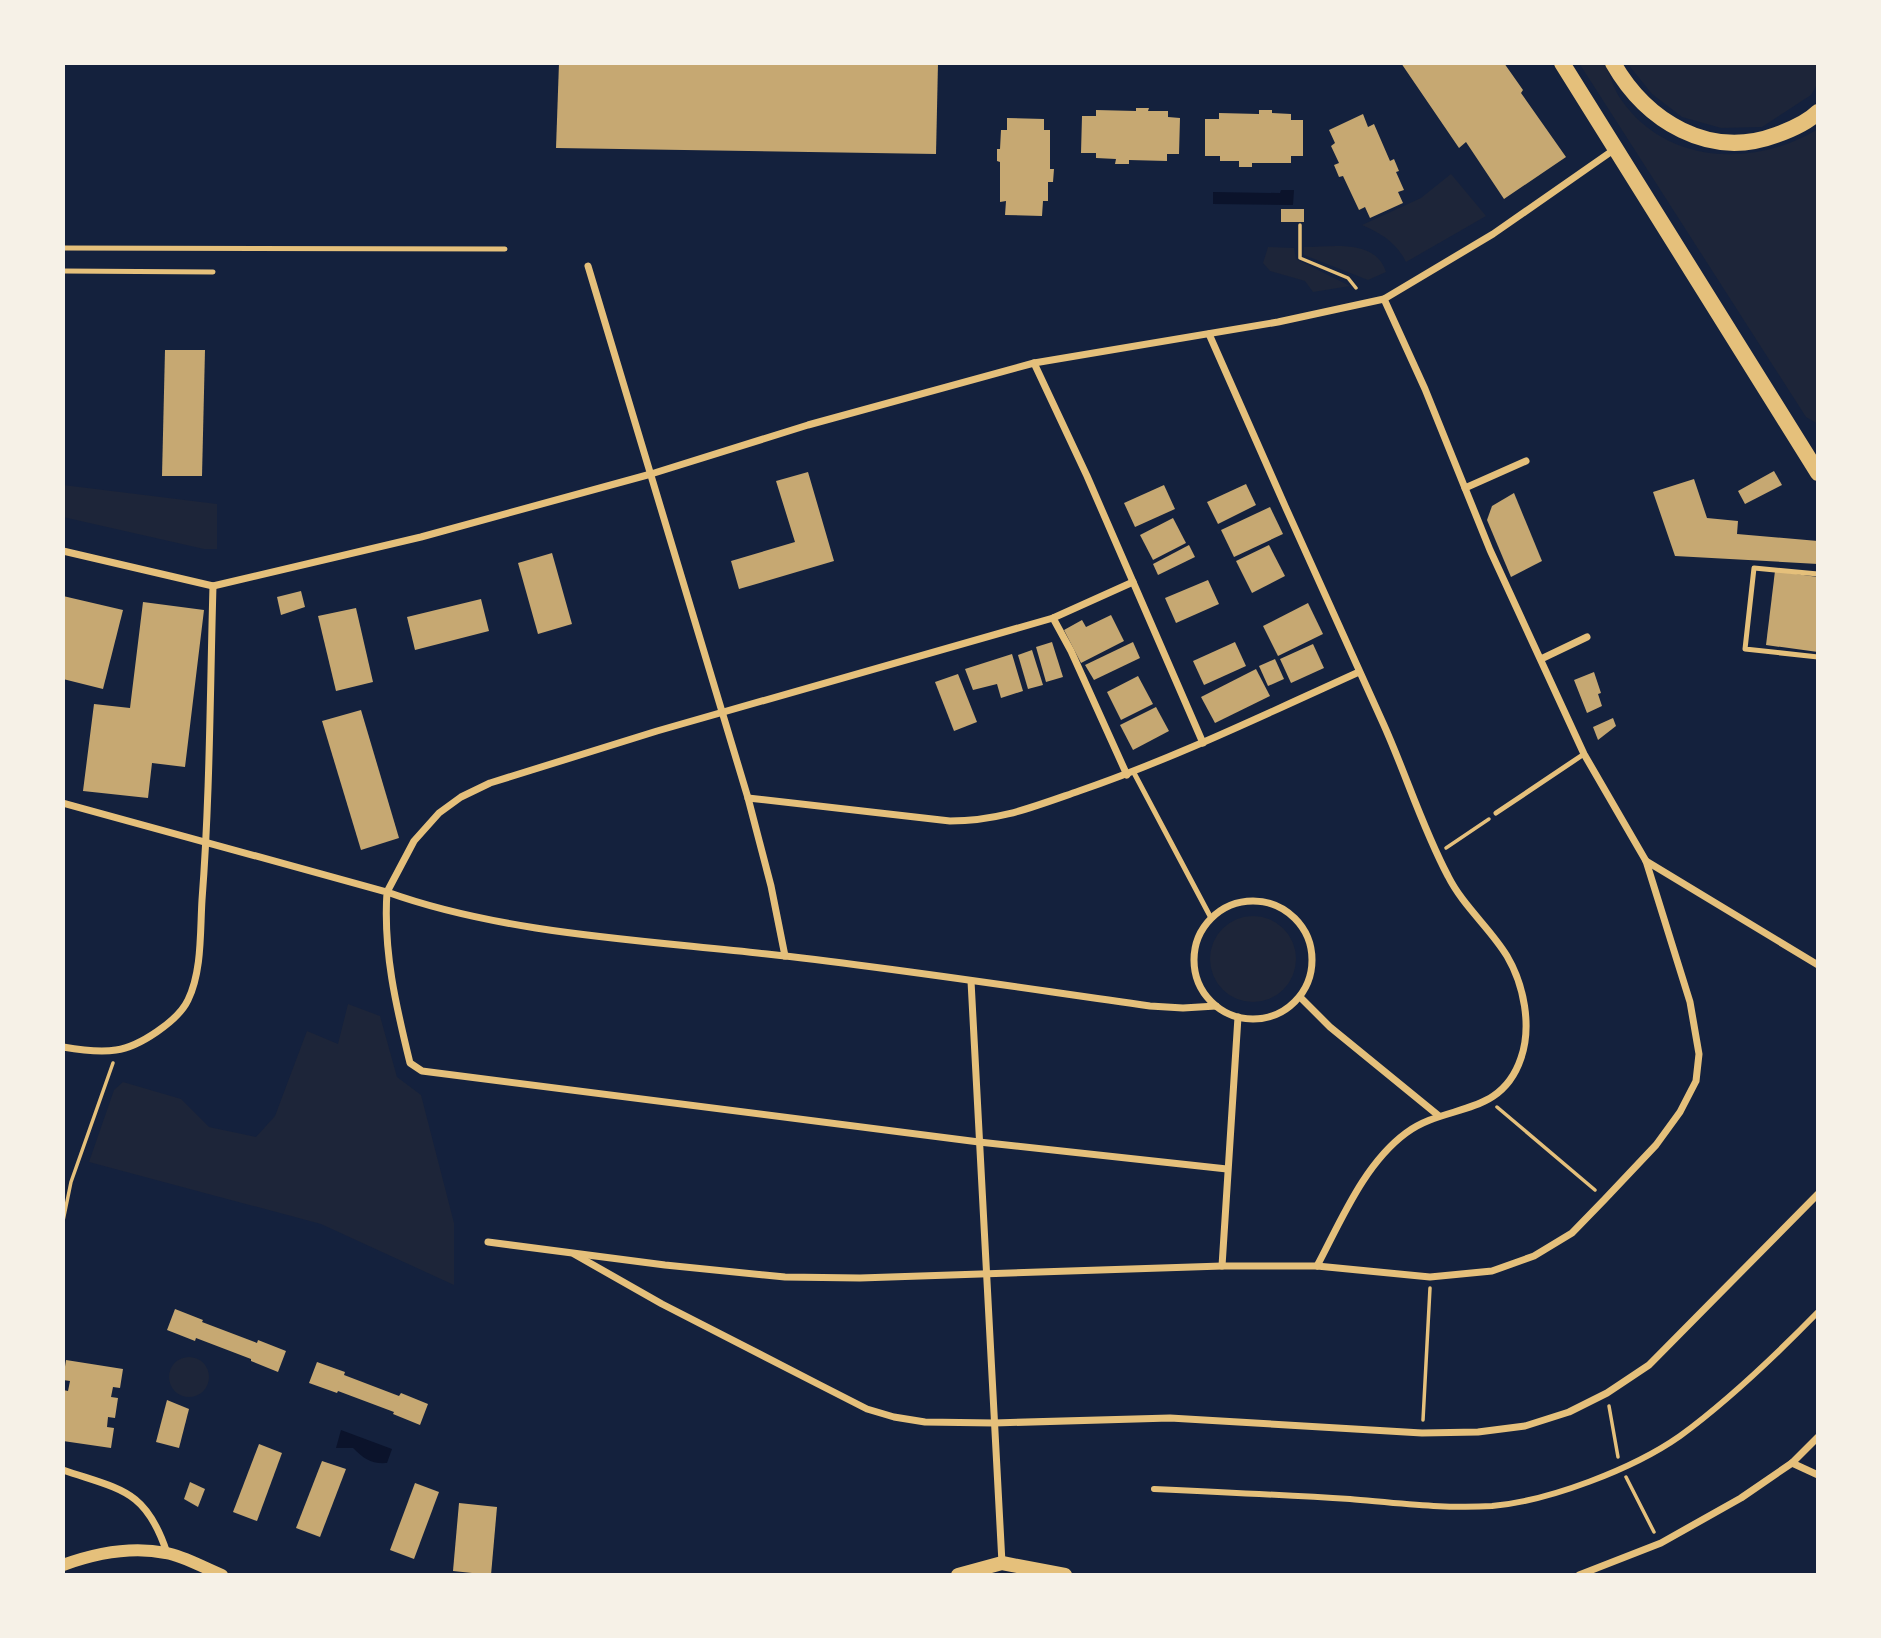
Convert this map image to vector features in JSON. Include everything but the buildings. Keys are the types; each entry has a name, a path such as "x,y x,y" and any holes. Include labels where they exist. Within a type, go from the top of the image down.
{"highway":[{"path":"1562,63 1818,473"},
{"path":"1613,63 1625,84 1644,103 1676,128 1702,138 1744,144 1767,139 1787,131 1818,112"}],"main road":[{"path":"958,1575 1002,1563 1065,1575"}],"street":[{"path":"63,551 213,586 421,537 651,474 808,425 1034,363 1278,322 1384,299 1493,234 1615,149"},
{"path":"588,266 748,798 771,886 785,956"},
{"path":"488,1242 664,1265 785,1277 860,1278 1222,1266 1317,1266 1430,1277 1492,1271 1534,1256 1572,1233 1605,1199 1656,1145 1680,1112 1696,1081 1699,1054 1690,1002 1646,861 1584,754 1490,550 1384,299"},
{"path":"1209,334 1385,726 1436,855 1450,881 1508,957 1525,1010 1521,1058 1502,1089 1489,1100 1470,1109 1439,1116 1406,1132 1369,1174 1317,1266"},
{"path":"1034,363 1087,476 1203,743"},
{"path":"1465,488 1526,461"},
{"path":"1133,582 1053,618 721,712 491,783 461,797 439,813 414,841 387,892 386,940 389,968 410,1063 422,1071 979,1142 1227,1169"},
{"path":"63,1047 117,1051 154,1034 177,1017 188,1001 196,979 207,841 213,586"},
{"path":"1053,618 1130,773"},
{"path":"1541,659 1587,637"},
{"path":"748,798 950,821 1006,817 1130,773 1359,672"},
{"path":"63,803 207,841 451,912 486,919 576,933 785,956 1150,1006 1216,1006"},
{"path":"1646,861 1818,965"},
{"path":"1247,900 1267,902 1286,910 1301,923 1310,940 1313,960 1310,980 1300,997 1287,1009 1272,1016 1255,1019 1238,1017 1216,1006 1202,991 1194,961 1196,945 1211,918 1228,906 1247,900"},
{"path":"971,981 1002,1563"},
{"path":"1300,997 1330,1027 1439,1116"},
{"path":"1222,1266 1238,1017"},
{"path":"570,1252 662,1304 867,1409 894,1417 925,1422 994,1423 1170,1418 1422,1433 1478,1432 1525,1426 1569,1412 1607,1393 1649,1365 1818,1194"},
{"path":"1154,1489 1438,1506 1493,1506 1535,1498 1600,1477 1679,1436 1742,1384 1818,1312"},
{"path":"1583,1574 1661,1543 1741,1497 1792,1463 1818,1437"},
{"path":"1792,1463 1818,1475"},
{"path":"63,1470 120,1490 141,1503 159,1528 167,1553"},
{"path":"63,1565 89,1555 128,1550 167,1553 222,1575"}],"lane":[{"path":"63,248 505,249"},
{"path":"63,271 213,272"},
{"path":"1818,574 1754,568 1745,649 1818,657"},
{"path":"1496,813 1584,754"},
{"path":"1130,773 1211,918"}],"path":[{"path":"1300,225 1300,258 1348,278 1356,288"},
{"path":"1436,855 1496,813"},
{"path":"63,1221 71,1182 117,1051"},
{"path":"1489,1100 1605,1199"},
{"path":"1422,1433 1430,1277"}],"shaded area":[{"path":"1579,63 1605,63 1620,98 1639,120 1661,137 1686,148 1739,154 1793,142 1818,129 1818,424 1806,417"},
{"path":"1627,63 1818,63 1818,83 1811,95 1762,127 1721,128 1682,117 1652,94"},
{"path":"1451,174 1486,216 1406,262 1388,239 1362,225 1421,198"},
{"path":"1281,190 1294,190 1293,205 1213,204 1213,192 1280,193"},
{"path":"1339,246 1363,249 1380,261 1386,272 1368,280 1304,255 1304,247"},
{"path":"1268,247 1294,248 1296,259 1350,286 1313,292 1305,281 1270,271 1263,263"},
{"path":"63,485 217,504 217,549 204,549 63,517"},
{"path":"1253,916 1270,919 1284,928 1293,942 1296,959 1293,976 1284,990 1270,999 1253,1002 1236,999 1222,990 1213,976 1210,959 1213,942 1222,928 1236,919"},
{"path":"348,1004 380,1016 397,1077 421,1095 454,1223 454,1285 321,1224 89,1162 114,1090 123,1082 181,1099 209,1127 256,1137 275,1116 307,1031 338,1044"},
{"path":"189,1357 203,1363 209,1377 203,1391 189,1397 175,1391 169,1377 175,1363"},
{"path":"341,1430 392,1449 387,1463 368,1460 353,1448 336,1448"}]}
